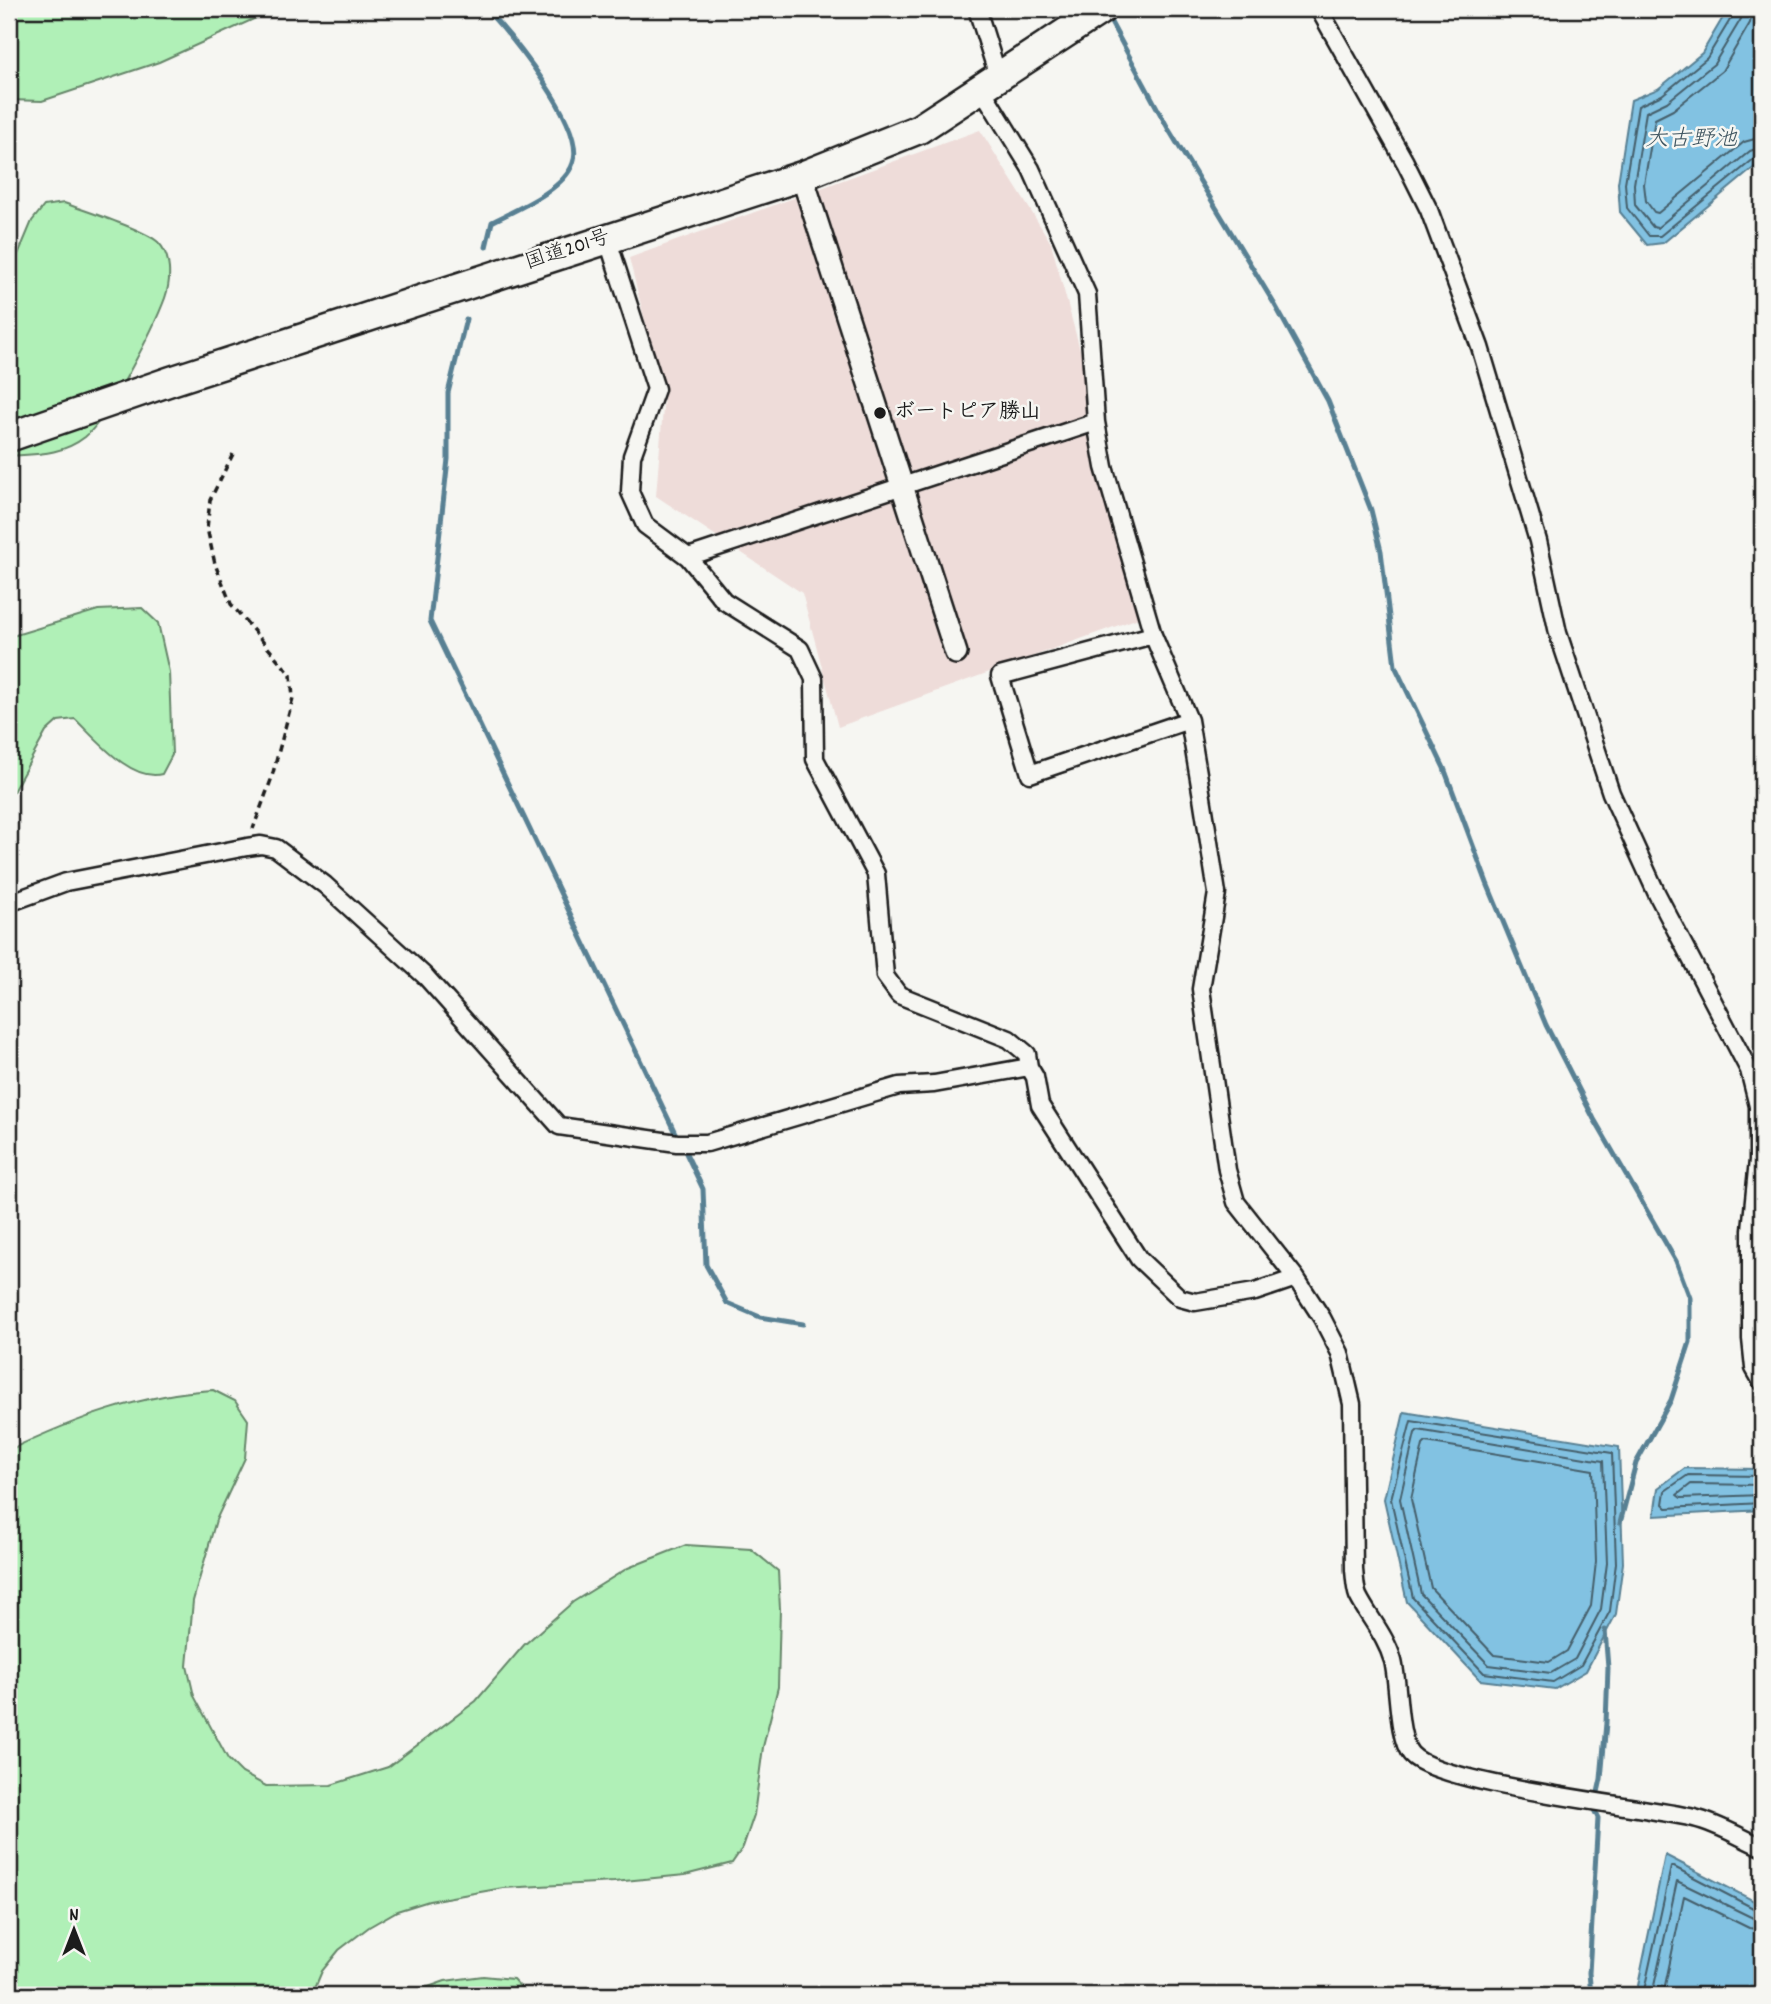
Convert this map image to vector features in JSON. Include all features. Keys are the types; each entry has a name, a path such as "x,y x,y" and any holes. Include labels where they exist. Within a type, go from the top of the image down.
{"highway":[{"name":"国道201号","path":"9,437 171,381 802,176 919,129 1102,9"}],"street":[{"path":"977,9 990,82 1087,293 1097,422 1104,467 1153,635 1189,720 1217,894 1201,989 1227,1170 1236,1202 1296,1278 1322,1318 1334,1341 1349,1382 1352,1404 1354,1570 1357,1594 1381,1631 1393,1660 1399,1691 1401,1726 1408,1750 1418,1760 1451,1772 1531,1791 1695,1818 1762,1847"},
{"path":"1319,9 1429,210 1480,346 1538,541 1558,633 1611,793 1657,894 1749,1070 1758,1106 1758,1160 1751,1230 1751,1339 1754,1368 1762,1382"},
{"path":"802,176 956,653"},
{"path":"607,238 656,389 632,456 630,492 645,525 688,557 724,601 800,649 814,679 815,759 876,873 886,976 899,995 1009,1039 1027,1054 1040,1105 1139,1259 1180,1298 1195,1302 1255,1292 1296,1278"},
{"path":"688,557 1097,422"},
{"path":"1153,635 1000,676 1030,774 1189,720"},
{"path":"9,903 66,882 261,845 276,848 326,885 426,977 559,1126 677,1143 707,1143 899,1086 934,1084 1029,1067"}],"path":[{"path":"233,454 210,500 207,527 215,564 231,604 291,675 293,698 271,780 247,848"}],"shaded area":[{"name":"ボートピア勝山","path":"980,130 1051,243 1102,430 1144,616 838,727 802,593 656,496 664,396 629,258"}],"green space":[{"path":"9,9 276,9 159,62 42,101 9,100"},
{"path":"64,203 127,226 158,242 168,261 167,291 130,372 95,427 85,437 67,447 39,454 9,456 9,276 32,221 44,206"},
{"path":"142,608 158,623 169,672 172,755 162,774 138,772 126,765 75,719 58,721 46,732 9,799 9,637 98,610"},
{"path":"213,1390 235,1401 248,1420 245,1458 216,1520 193,1601 187,1666 194,1696 228,1759 242,1773 266,1786 331,1785 388,1767 476,1701 524,1645 573,1602 628,1568 686,1545 751,1549 778,1571 778,1687 763,1747 754,1815 743,1847 732,1863 685,1875 503,1888 429,1901 397,1911 369,1927 339,1950 322,1971 312,1995 9,1995 9,1450 108,1410 186,1392"},
{"path":"483,1976 513,1979 528,1995 406,1995 445,1981"}],"water":[{"name":"大古野池","path":"1728,9 1762,9 1762,161 1663,243 1647,245 1620,212 1618,183 1631,100 1658,89 1702,53"},
{"path":"1404,1412 1619,1447 1623,1563 1616,1614 1586,1671 1555,1689 1480,1680 1407,1602 1384,1499"},
{"path":"1685,1468 1762,1469 1762,1510 1654,1516 1658,1488"},
{"path":"1665,1855 1762,1905 1762,1995 1636,1995"}],"waterway":[{"path":"486,9 544,82 569,127 574,147 573,163 568,173 539,198 492,222 486,247"},
{"path":"1108,17 1169,130 1275,305 1328,401 1371,510 1381,551 1395,666 1444,768 1487,883 1546,1025 1594,1119 1676,1261 1690,1298 1690,1342 1671,1400 1636,1463 1620,1523"},
{"path":"466,319 448,393 448,459 430,621 678,1139"},
{"path":"683,1147 703,1189 706,1265 727,1303 760,1317 803,1324"},
{"path":"1591,1995 1589,1973 1598,1818 1594,1810 1601,1779 1606,1723 1608,1668 1605,1630"}],"place":[{"name":"ボートピア勝山","path":"880,413"}]}
